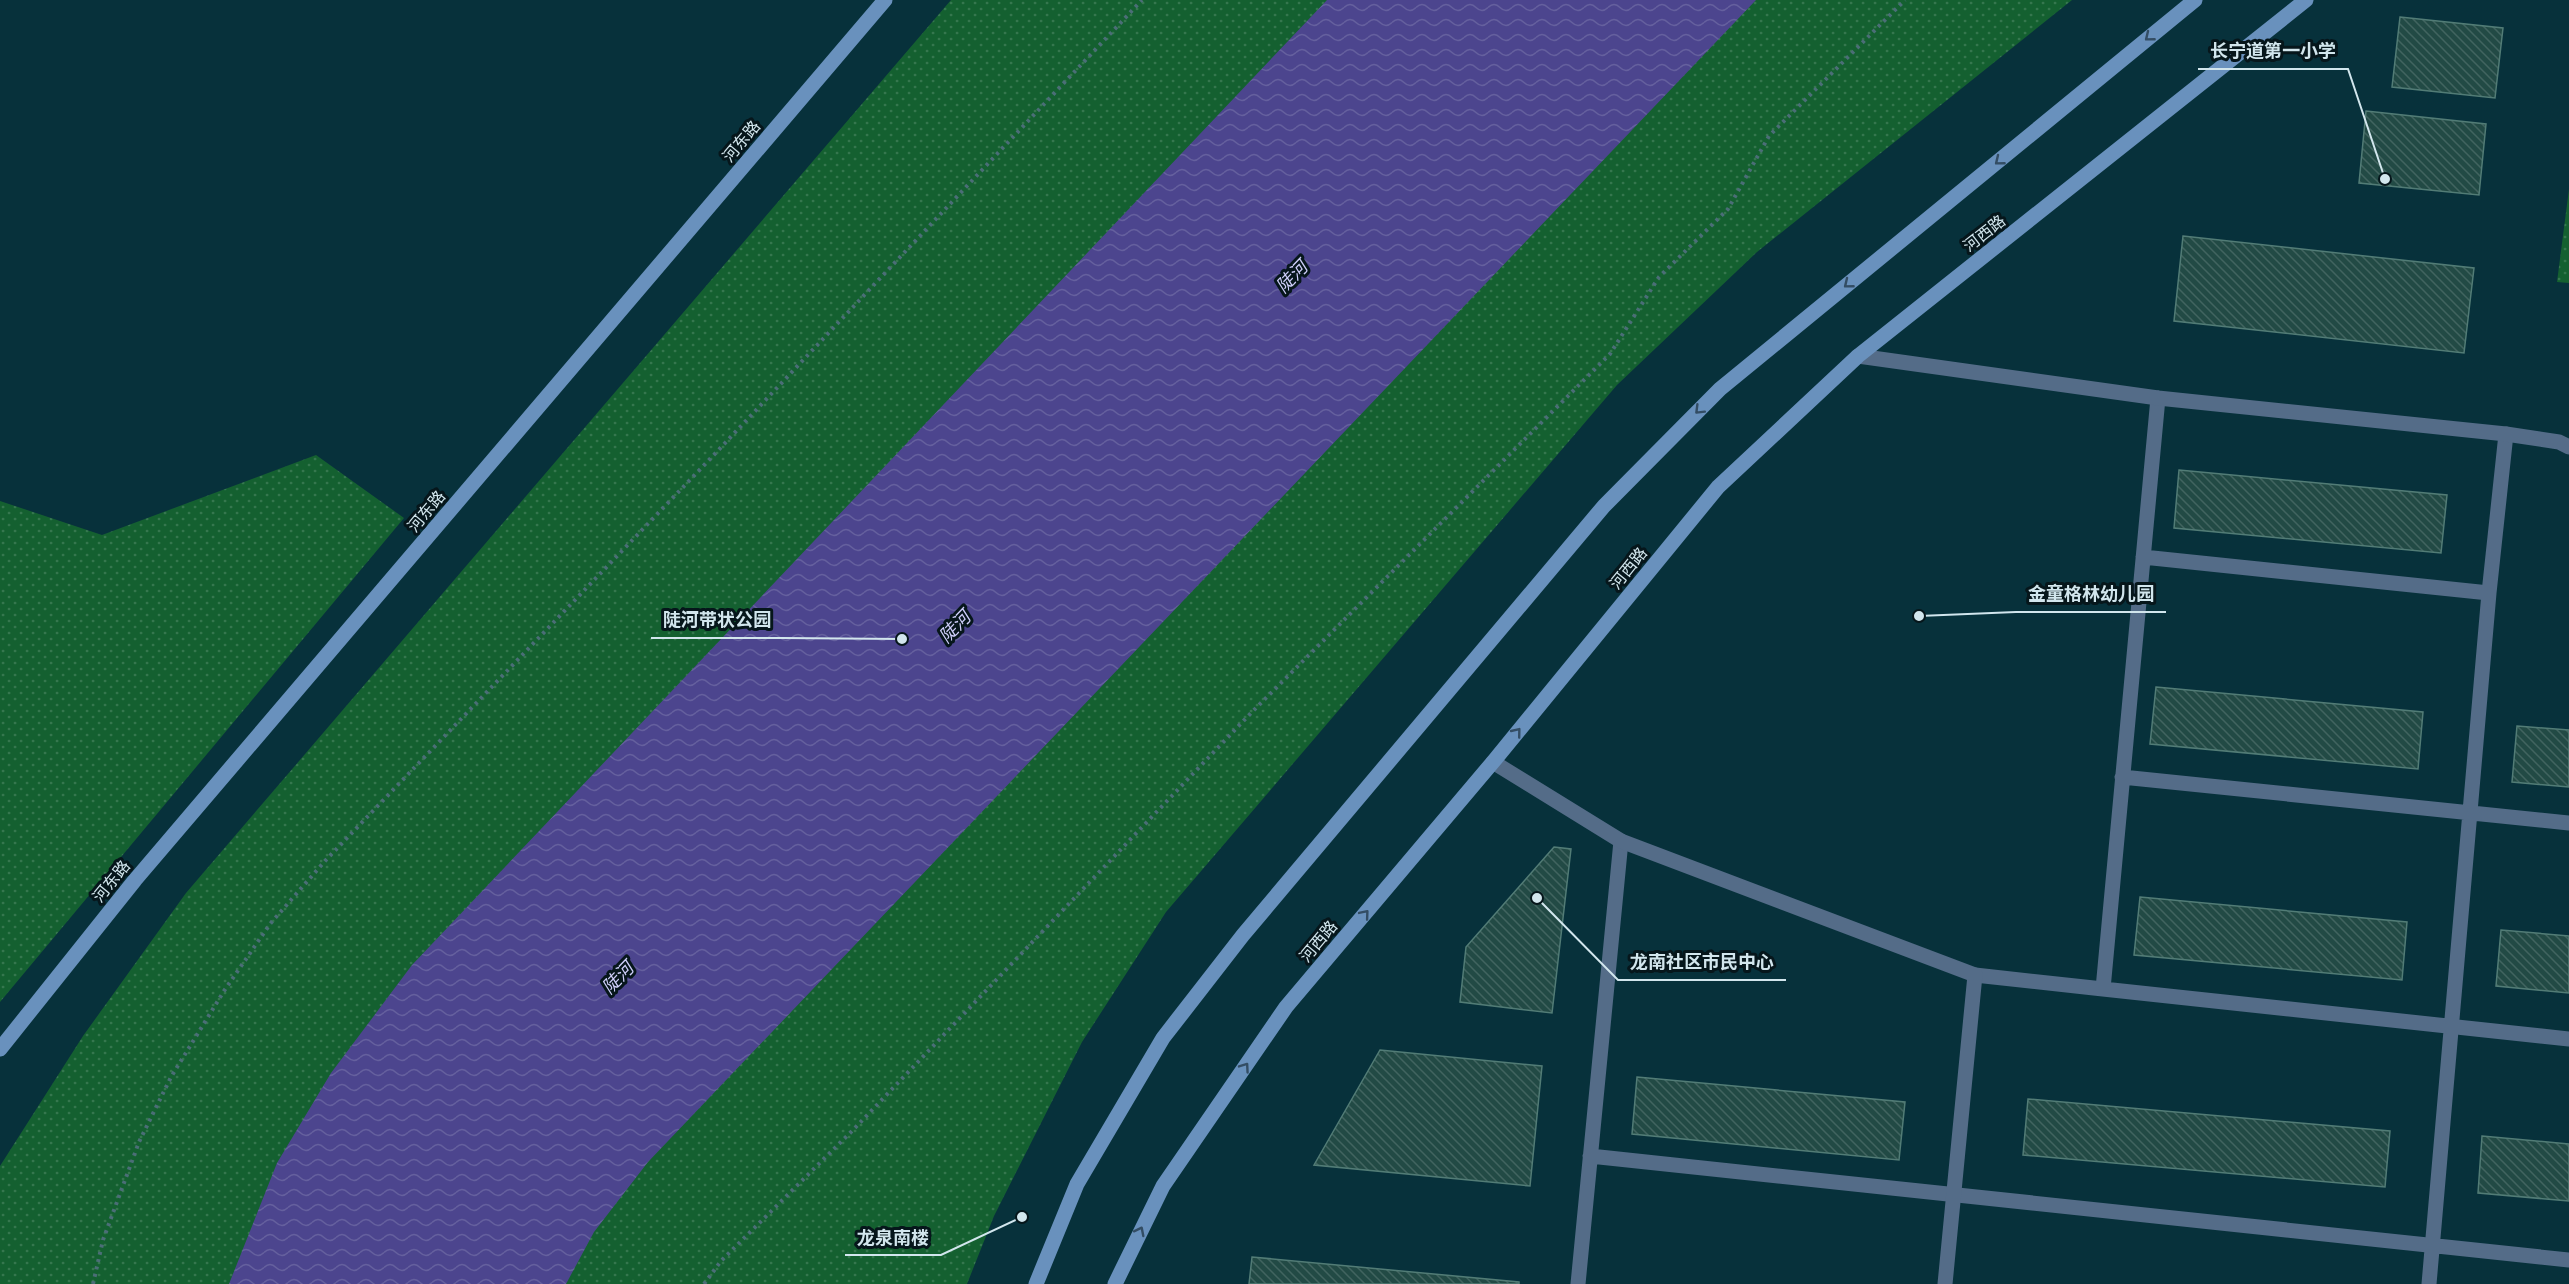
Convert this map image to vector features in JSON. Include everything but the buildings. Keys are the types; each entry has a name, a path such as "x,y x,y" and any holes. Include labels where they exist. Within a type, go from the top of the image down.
{"main road":[{"name":"河东路","path":"0,1049 135,880 885,0"},
{"path":"1035,1284 1077,1184 1163,1038 1243,935 1604,506 1720,389 2195,0"},
{"name":"河西路","path":"1115,1284 1163,1186 1286,1007 1493,762 1718,487 1858,356 2306,0"}],"street":[{"path":"1858,356 2158,398 2506,434 2559,442 2569,447"},
{"path":"2103,989 2158,398"},
{"path":"2429,1284 2472,813 2489,593 2506,434"},
{"path":"2143,557 2489,593"},
{"path":"1493,762 1621,841 1975,975 2569,1039"},
{"path":"2122,777 2569,823"},
{"path":"1578,1284 1621,841"},
{"path":"1945,1284 1975,975"},
{"path":"1590,1156 2569,1260"}],"path":[{"path":"93,1284 103,1240 139,1142 171,1077 224,991 270,924 325,861 710,459 1142,0"},
{"path":"704,1284 721,1261 853,1130 1251,713 1610,354 1659,277 1728,208 1769,136 1905,0"}],"green space":[{"path":"951,0 2072,0 1757,252 1617,385 1166,912 1082,1042 994,1216 967,1284 0,1284 0,1166 83,1036 186,893"},
{"path":"2569,189 2569,283 2557,282"},
{"path":"316,455 404,518 0,1002 0,501 102,535"}],"water":[{"name":"陡河","path":"1327,0 1756,0 648,1162 594,1232 566,1284 229,1284 277,1163 331,1073 412,965"}],"place":[{"name":"长宁道第一小学","path":"2385,179"},
{"name":"金童格林幼儿园","path":"1919,616"},
{"name":"陡河带状公园","path":"902,639"},
{"name":"龙南社区市民中心","path":"1537,898"},
{"name":"龙泉南楼","path":"1022,1217"}]}
